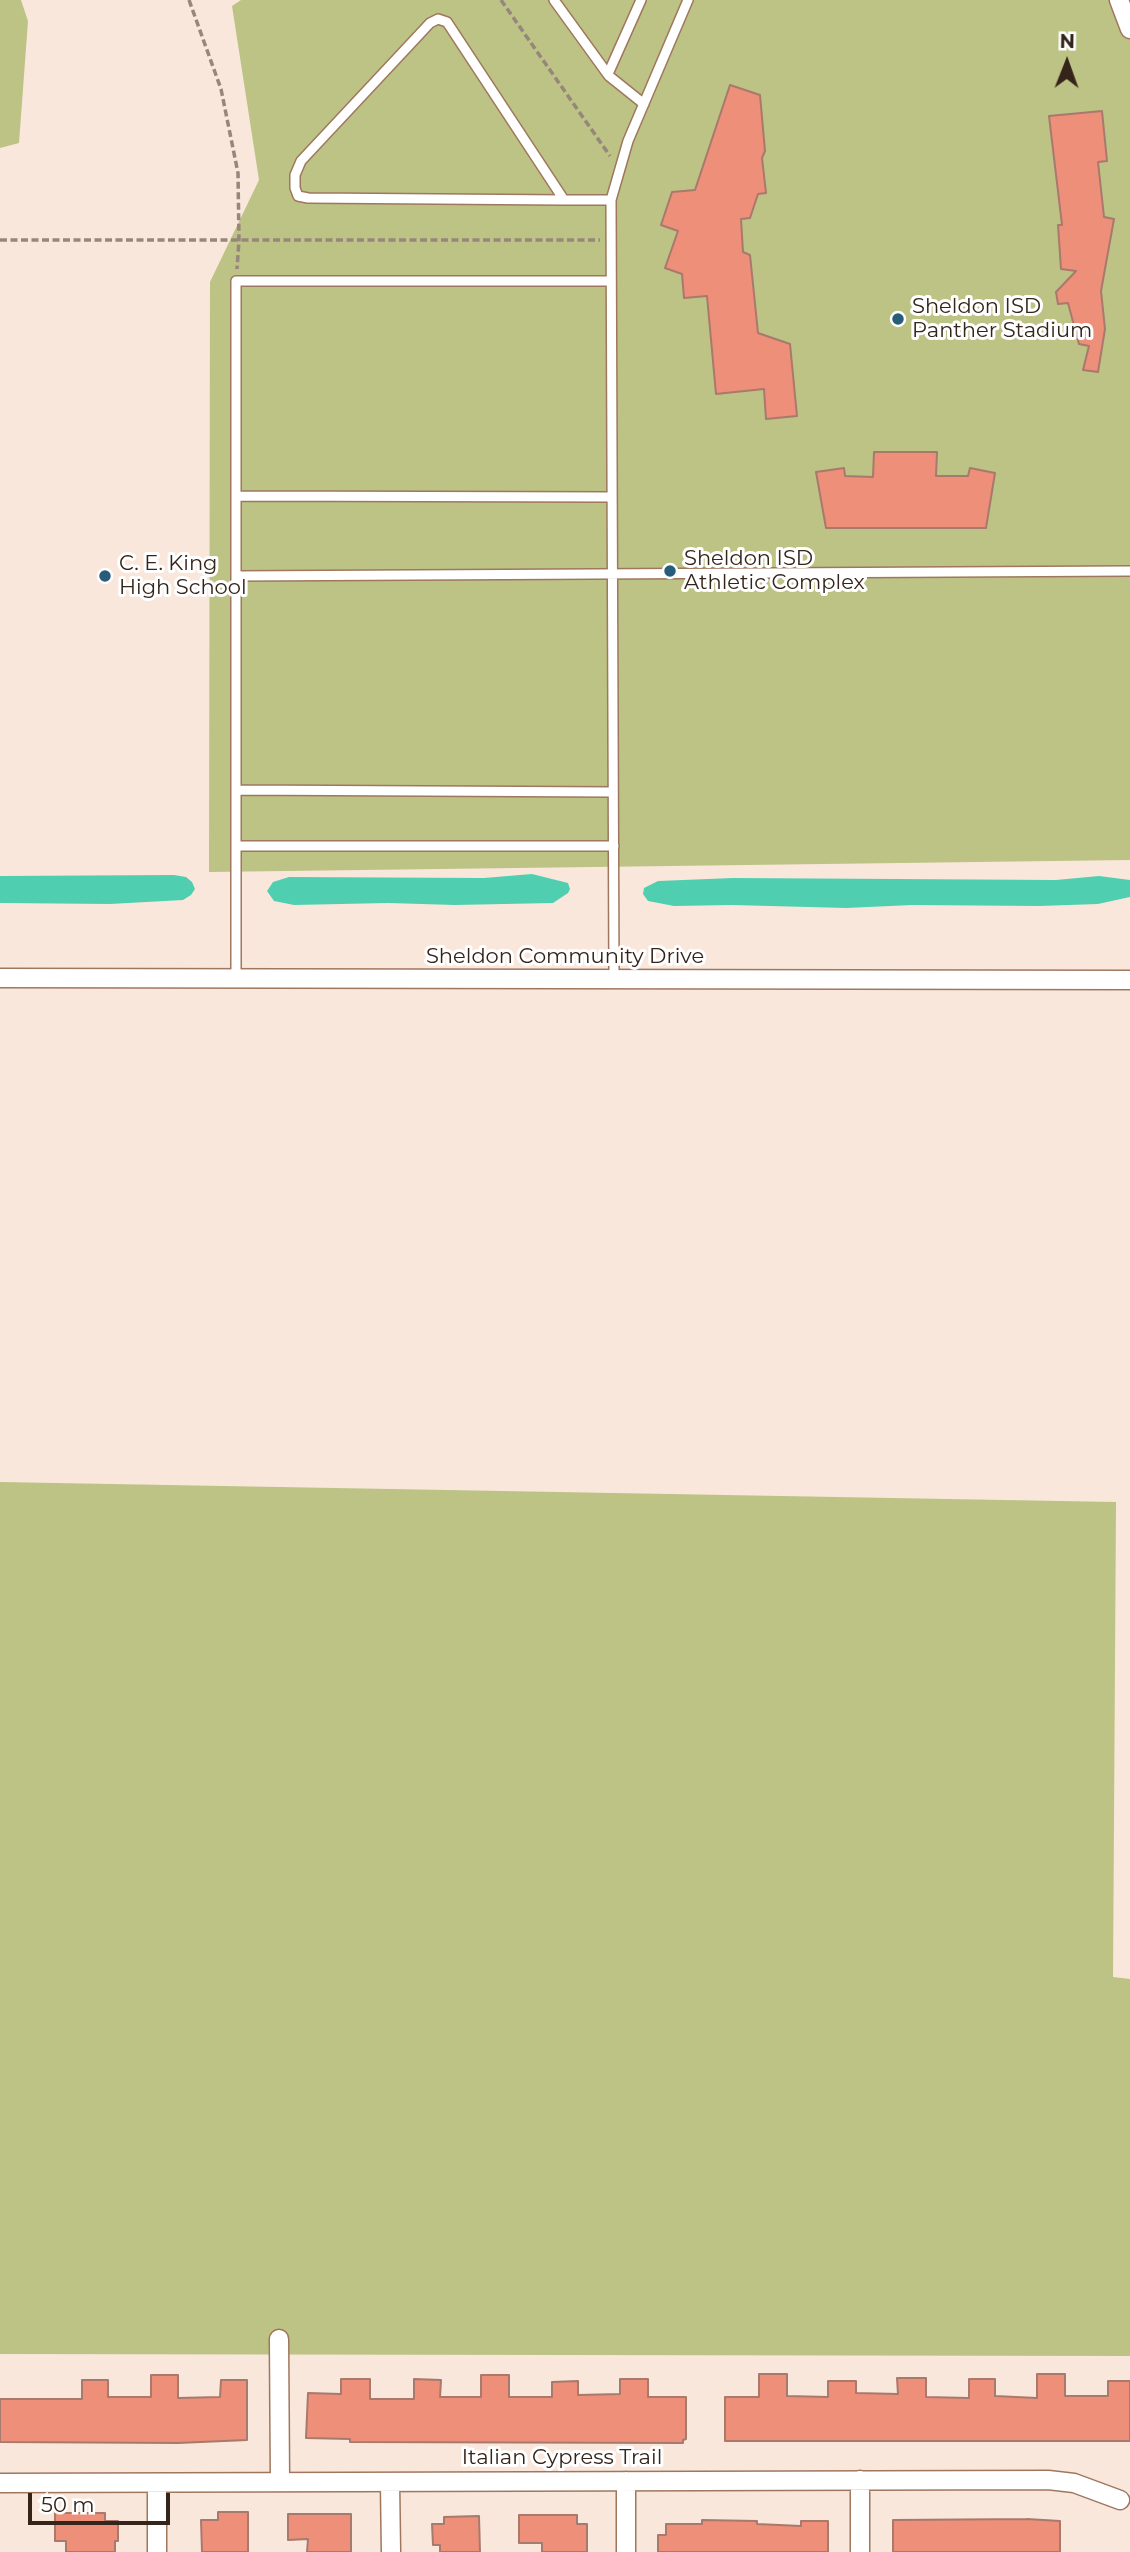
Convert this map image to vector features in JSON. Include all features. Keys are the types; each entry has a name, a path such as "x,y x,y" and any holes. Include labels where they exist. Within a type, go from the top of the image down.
{"street":[{"path":"1119,0 1130,29"},
{"name":"Sheldon Community Drive","path":"0,978 1130,980"},
{"path":"279,2339 279,2482"},
{"path":"860,2480 860,2552"},
{"name":"Italian Cypress Trail","path":"0,2483 1048,2480 1074,2483 1120,2500"},
{"path":"626,2481 626,2552"},
{"path":"390,2482 391,2552"},
{"path":"157,2483 157,2552"}],"lane":[{"path":"554,0 608,74 644,104"},
{"path":"608,74 641,0"},
{"path":"614,979 611,200 628,141 688,0"},
{"path":"564,200 447,22 438,19 429,23 301,161 295,175 298,196 308,198 564,200 611,200"},
{"path":"236,979 236,281 611,281"},
{"path":"236,496 612,497"},
{"path":"236,576 1130,571"},
{"path":"236,790 613,792"},
{"path":"236,846 614,846"}],"path":[{"path":"189,0 221,89 238,173 239,240 236,281"},
{"path":"501,0 620,169"},
{"path":"0,240 611,240"}],"shaded area":[{"path":"0,0 21,0 28,21 19,143 0,148"},
{"name":"Sheldon ISD Athletic Complex","path":"241,0 1130,0 1130,860 209,872 210,282 259,180 232,6"},
{"path":"532,874 568,883 570,889 553,903 455,905 294,905 274,901 267,891 273,882 289,877 484,878"},
{"path":"0,876 186,877 195,889 183,900 110,904 0,903"},
{"path":"1099,876 1130,880 1130,897 1098,904 846,908 674,906 648,901 643,894 644,888 658,881 733,878 1056,880"},
{"path":"0,1482 1116,1502 1113,1977 1130,1979 1130,2356 0,2354"}],"building":[{"path":"730,85 760,95 766,193 758,194 750,218 741,219 743,252 750,255 758,333 790,344 797,416 766,419 764,389 716,394 707,296 684,298 682,274 665,268 678,231 661,225 672,192 695,190"},
{"path":"1102,111 1107,161 1098,162 1104,217 1114,219 1101,291 1105,329 1098,372 1083,370 1089,346 1079,344 1068,303 1058,304 1056,292 1076,271 1061,269 1058,225 1062,225 1049,116"},
{"path":"874,452 937,452 936,476 968,476 970,468 995,473 986,528 826,528 816,472 844,468 845,476 873,477"},
{"path":"759,2374 787,2374 787,2396 828,2397 828,2381 856,2381 856,2393 898,2394 897,2378 926,2378 926,2397 969,2398 969,2379 995,2379 995,2396 1037,2398 1037,2374 1065,2374 1065,2396 1108,2396 1108,2381 1130,2381 1130,2441 725,2441 725,2397 759,2397"},
{"path":"151,2375 178,2375 178,2398 220,2397 221,2380 247,2380 247,2440 178,2443 0,2442 0,2399 82,2399 82,2380 108,2380 108,2397 151,2397"},
{"path":"481,2375 509,2375 509,2397 552,2397 552,2382 578,2381 578,2395 620,2394 620,2379 648,2379 648,2397 686,2397 686,2439 683,2443 350,2442 350,2439 306,2438 308,2393 341,2394 341,2379 370,2379 370,2399 414,2399 414,2379 441,2380 440,2397 481,2397"},
{"path":"218,2512 248,2512 248,2552 202,2552 201,2520 218,2520"},
{"path":"55,2513 105,2513 105,2521 118,2521 115,2552 66,2552 66,2541 55,2541"},
{"path":"288,2514 351,2514 351,2552 307,2552 308,2539 288,2540"},
{"path":"519,2515 577,2515 577,2524 587,2524 587,2552 542,2552 542,2543 519,2543"},
{"path":"479,2516 480,2552 440,2552 440,2545 433,2545 432,2524 444,2524 444,2517"},
{"path":"702,2520 757,2521 757,2524 801,2526 801,2521 828,2521 828,2552 658,2552 658,2535 666,2535 666,2524 702,2524"},
{"path":"893,2520 1060,2521 1060,2552 893,2552"}],"place":[{"name":"Sheldon ISD Panther Stadium","path":"898,319"},
{"name":"Sheldon ISD Athletic Complex","path":"670,571"},
{"name":"C. E. King High School","path":"105,576"}]}
